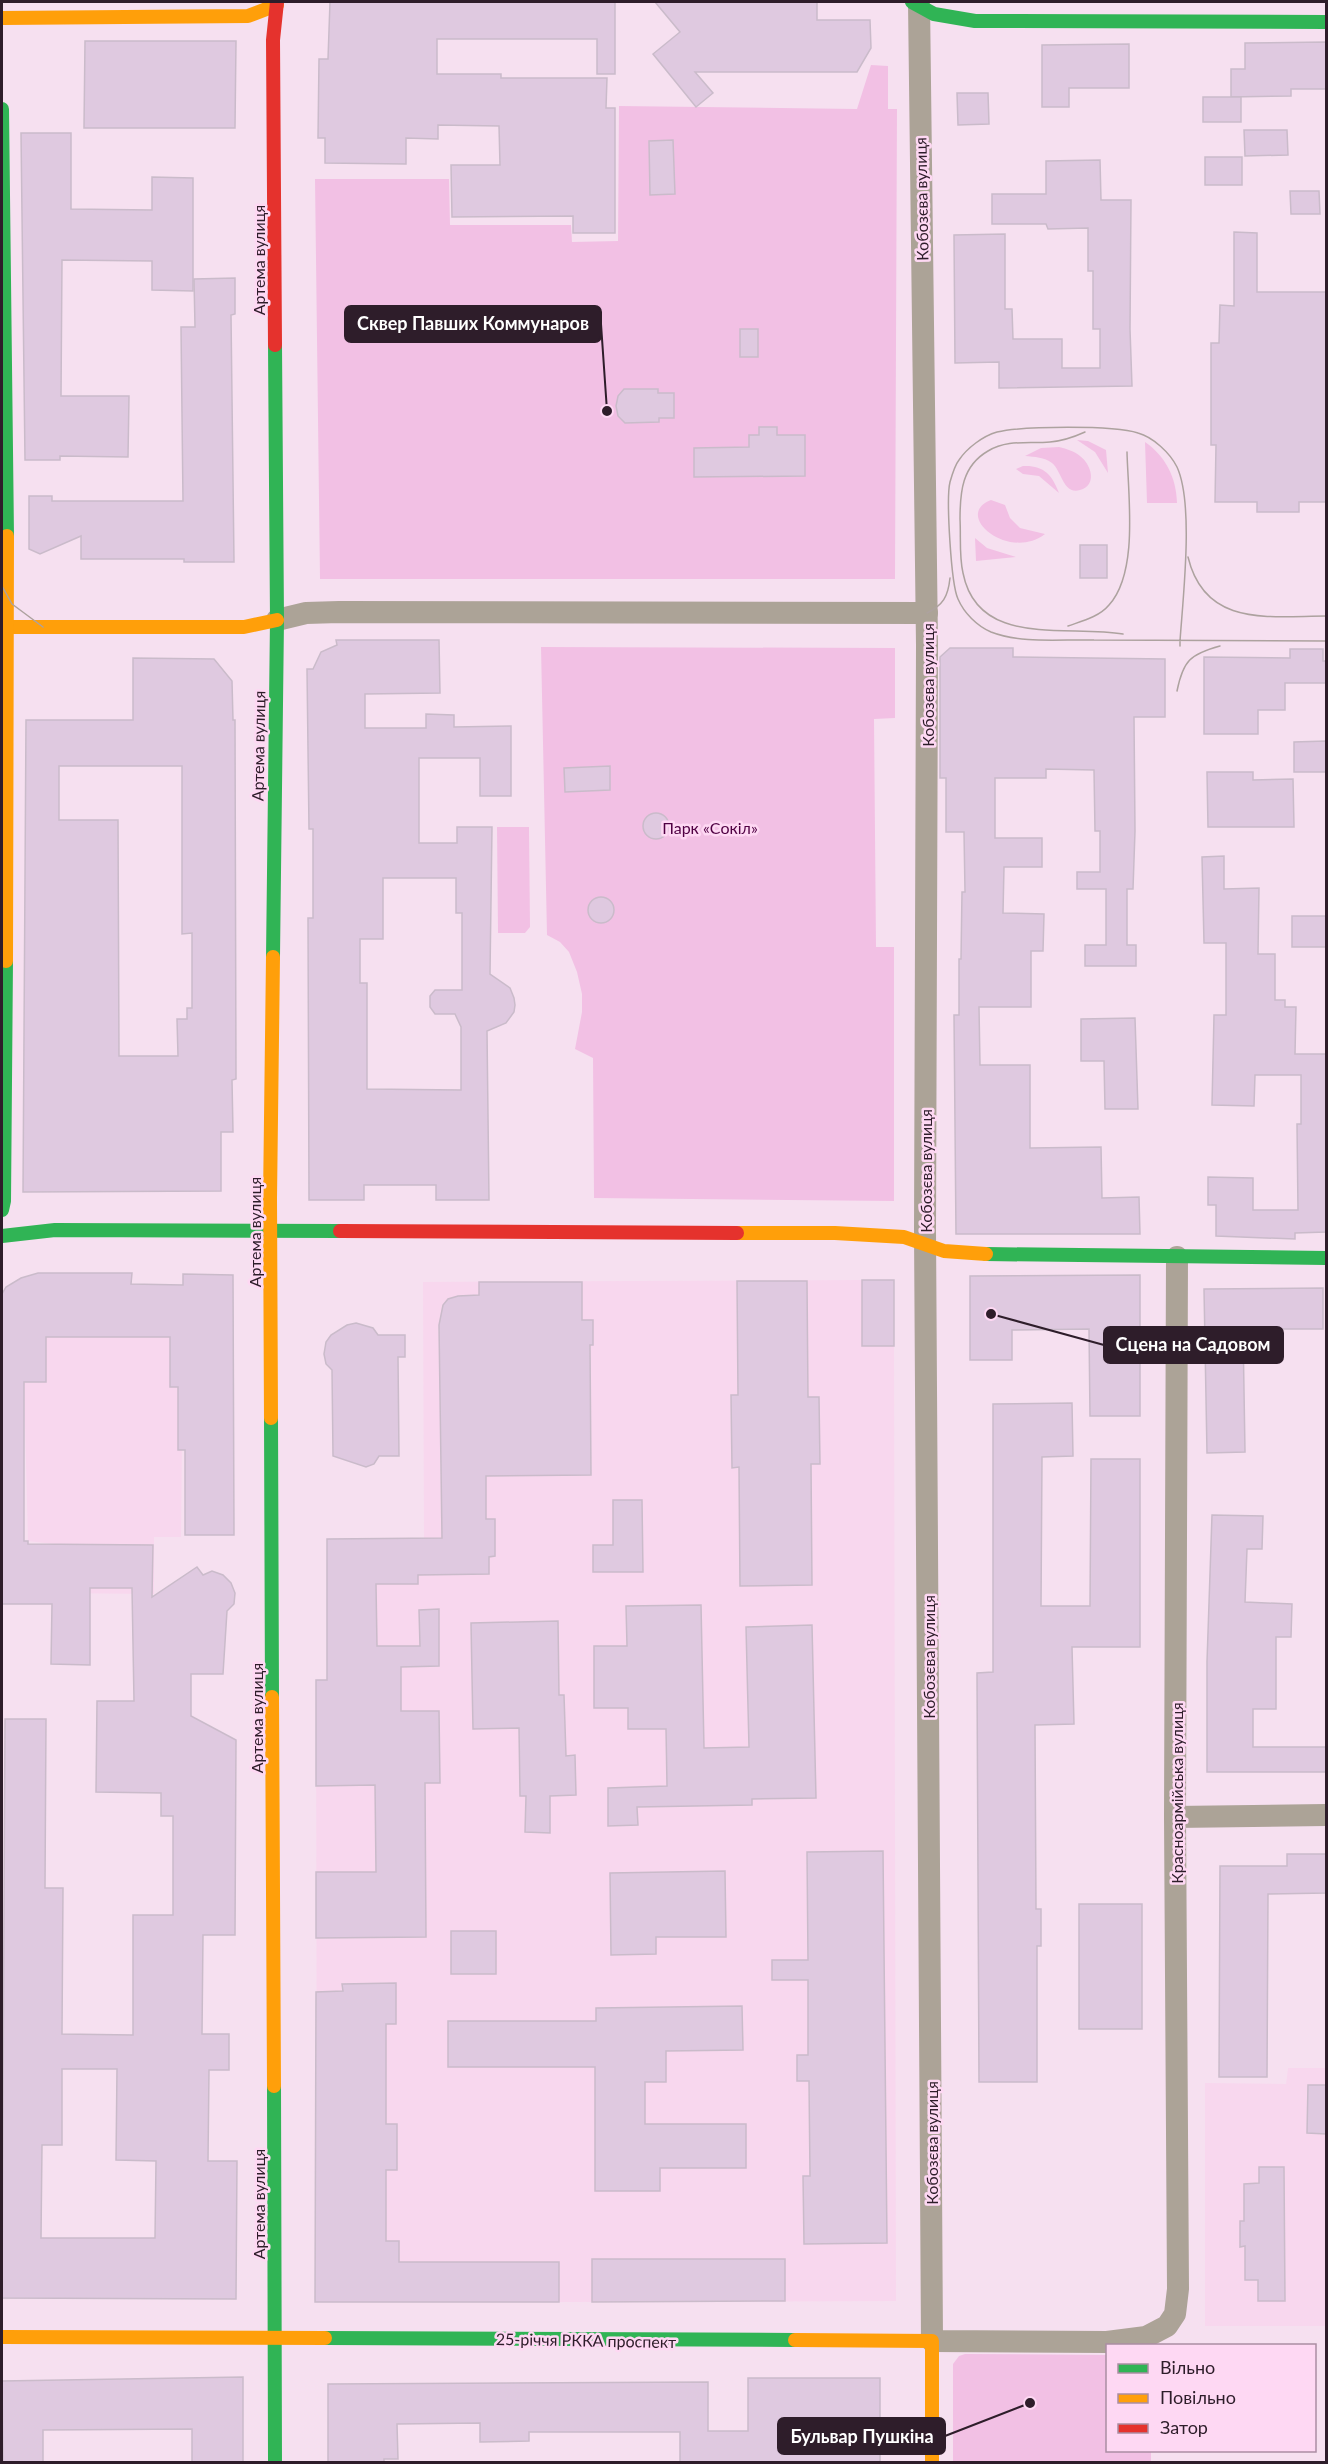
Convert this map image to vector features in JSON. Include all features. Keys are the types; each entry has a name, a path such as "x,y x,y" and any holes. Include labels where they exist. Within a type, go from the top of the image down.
{"street":[{"path":"2,18 248,16 277,3"},
{"name":"Артема вулиця","path":"275,2463 270,1229 277,620 273,52 277,3"},
{"path":"917,4 948,19 975,21 1166,11 1326,22"},
{"name":"Кобозєва вулиця","path":"917,4 927,613 926,1246 932,2341"},
{"path":"2,109 5,627 4,1201 2,1210"},
{"path":"5,627 244,627 306,613 339,612 927,613"},
{"path":"2,1236 56,1230 270,1229 835,1233 904,1237 944,1251 967,1254 1326,1258"},
{"name":"Красноармійська вулиця","path":"1167,2326 1175,2314 1178,2289 1175,1817 1177,1257"},
{"path":"1175,1817 1326,1815"},
{"name":"25-річчя РККА проспект","path":"2,2337 1107,2342 1146,2337 1167,2326"},
{"path":"932,2341 932,2463"}],"shaded area":[{"path":"862,1280 862,1346 894,1346 896,2301 559,2302 559,2262 399,2262 398,2241 317,2241 316,1680 327,1680 327,1539 424,1538 423,1282"},
{"path":"46,1325 69,1337 183,1337 181,1537 154,1537 154,1594 53,1593 54,1544 28,1541 24,1383 46,1382"},
{"path":"1288,2068 1326,2068 1326,2326 1205,2326 1205,2083 1286,2084"}],"green space":[{"path":"871,65 888,66 888,109 897,109 895,579 320,579 315,179 449,179 450,225 571,225 572,242 618,241 619,106 857,109"},
{"path":"1077,440 1088,441 1106,450 1108,473 1095,452"},
{"path":"1145,442 1159,454 1169,468 1175,485 1177,503 1147,503"},
{"path":"1059,447 1075,453 1087,464 1091,479 1086,487 1074,491 1070,489 1052,463 1043,458 1025,456 1041,448"},
{"path":"1023,466 1036,467 1046,472 1059,493 1039,476 1023,474 1016,469"},
{"path":"991,500 1005,505 1010,518 1020,528 1045,534 1031,541 1016,543 1002,540 990,533 981,525 978,516 981,507"},
{"path":"975,538 987,548 1016,557 976,561"},
{"name":"Парк «Сокіл»","path":"541,647 895,648 895,718 874,719 876,947 894,947 894,1201 594,1198 593,1058 575,1049 582,1012 582,994 569,952 560,942 547,935"},
{"path":"497,827 529,827 530,927 525,933 498,933"},
{"path":"965,2354 1106,2355 1106,2452 1151,2452 1151,2462 953,2462 953,2364 959,2356"}],"building":[{"path":"330,2 615,2 615,74 597,74 597,39 437,39 437,74 501,74 501,78 607,78 606,108 615,108 615,233 573,233 573,216 452,217 451,165 500,165 499,126 438,125 438,139 406,138 406,164 325,163 325,138 318,138 319,59 328,59"},
{"path":"655,2 817,2 817,20 870,20 871,48 857,72 695,72 713,93 696,107 653,54 680,32"},
{"path":"85,41 236,41 235,128 84,128"},
{"path":"1326,42 1326,89 1291,89 1291,96 1231,97 1231,69 1245,69 1245,43"},
{"path":"1129,44 1129,88 1069,88 1069,107 1042,107 1042,45"},
{"path":"957,93 988,93 989,124 958,125"},
{"path":"1203,97 1241,97 1241,122 1203,122"},
{"path":"1244,130 1287,130 1288,155 1245,156"},
{"path":"21,133 71,133 71,209 152,210 152,177 193,178 193,291 152,290 152,261 62,260 61,396 129,396 128,457 60,456 60,460 25,460"},
{"path":"673,140 675,194 650,195 649,141"},
{"path":"1205,157 1242,157 1242,185 1205,185"},
{"path":"1100,160 1101,200 1131,200 1132,386 999,388 999,362 955,363 954,235 1005,234 1005,309 1012,309 1013,339 1062,339 1062,368 1100,368 1100,329 1093,329 1093,271 1088,271 1088,228 1048,229 1046,224 992,224 992,194 1046,194 1046,161"},
{"path":"1290,191 1319,191 1320,214 1291,214"},
{"path":"1234,232 1257,233 1257,292 1326,292 1326,502 1299,502 1299,512 1257,512 1257,502 1215,502 1216,445 1211,445 1211,343 1219,343 1220,305 1234,306"},
{"path":"235,278 235,314 231,315 234,562 184,562 184,559 81,559 81,536 40,554 29,549 29,496 52,496 52,501 183,501 181,327 195,327 194,279"},
{"path":"740,329 758,329 758,357 740,357"},
{"path":"624,389 658,389 658,393 674,393 674,418 659,418 659,422 625,423 618,416 616,406 618,396"},
{"path":"759,427 777,427 777,435 805,435 805,476 694,477 694,448 749,447 749,435 759,435"},
{"path":"1080,545 1107,545 1107,578 1080,578"},
{"path":"336,640 439,640 440,693 365,694 365,728 426,728 426,714 454,715 454,727 511,726 511,796 480,796 480,758 419,758 419,843 457,843 457,827 492,827 490,974 510,988 515,1005 514,1012 506,1023 487,1031 489,1200 436,1200 436,1185 364,1185 364,1200 309,1200 308,918 313,918 313,829 309,829 307,669 313,669 321,652 337,645","holes":["383,878 456,878 456,913 462,913 462,990 435,990 430,996 430,1007 435,1014 455,1014 461,1027 461,1090 367,1089 367,983 360,983 360,939 383,939"]},
{"path":"950,648 1013,648 1013,657 1165,659 1165,717 1134,717 1135,831 1133,889 1127,889 1127,945 1136,945 1136,966 1085,966 1085,945 1106,945 1106,889 1077,889 1077,872 1100,872 1100,831 1095,831 1094,770 1046,769 1046,778 995,778 995,838 1042,838 1042,867 1004,867 1003,913 1044,914 1043,951 1031,951 1031,1007 979,1007 980,1065 1030,1065 1030,1148 1101,1147 1102,1198 1139,1197 1140,1234 956,1234 954,1015 959,1015 962,892 965,892 964,832 946,832 946,778 940,778 940,657"},
{"path":"1290,649 1323,649 1323,661 1326,661 1326,683 1285,683 1285,710 1258,710 1258,734 1204,734 1204,657 1290,658"},
{"path":"133,658 214,659 232,681 233,720 235,720 236,1079 232,1080 233,1132 221,1132 221,1191 23,1192 26,720 133,720","holes":["59,766 182,766 182,934 192,933 192,1008 187,1008 187,1019 177,1019 178,1056 119,1056 118,820 59,820"]},
{"path":"1326,741 1326,772 1294,772 1294,742"},
{"path":"610,766 610,790 565,792 564,768"},
{"path":"1207,772 1253,772 1253,780 1293,779 1294,827 1208,827"},
{"path":"656,813 665,817 669,826 665,835 656,839 647,835 643,826 647,817"},
{"path":"1224,856 1224,889 1259,888 1258,954 1275,954 1275,1000 1285,1000 1285,1007 1296,1007 1295,1054 1326,1054 1326,1232 1295,1233 1295,1239 1216,1236 1216,1205 1208,1205 1208,1177 1253,1178 1253,1210 1298,1210 1297,1124 1301,1124 1301,1075 1255,1075 1254,1106 1212,1105 1214,1015 1226,1015 1226,943 1204,943 1202,857"},
{"path":"601,897 610,901 614,910 610,919 601,923 592,919 588,910 592,901"},
{"path":"1292,916 1326,916 1326,947 1292,947"},
{"path":"1135,1018 1138,1109 1105,1109 1104,1061 1081,1061 1081,1019"},
{"path":"38,1273 132,1273 131,1284 183,1285 183,1274 233,1275 234,1535 185,1535 185,1450 178,1450 178,1387 170,1387 170,1337 46,1337 46,1382 24,1382 24,1541 28,1541 28,1544 153,1545 152,1597 197,1567 203,1575 212,1571 223,1575 231,1583 235,1593 234,1604 227,1611 223,1674 191,1674 191,1716 236,1740 235,1935 203,1935 202,2034 229,2034 229,2070 209,2070 208,2161 237,2161 236,2299 2,2298 5,1719 46,1719 45,1888 63,1888 62,2034 133,2035 133,1915 173,1915 173,1816 161,1816 161,1793 96,1792 97,1701 134,1701 132,1588 90,1588 90,1665 51,1664 52,1604 2,1604 2,1294 6,1287 21,1278","holes":["62,2069 117,2069 116,2160 156,2161 155,2238 41,2238 42,2145 62,2145"]},
{"path":"1140,1275 1140,1416 1090,1416 1089,1329 1012,1330 1012,1360 970,1360 970,1276"},
{"path":"862,1280 894,1280 894,1346 862,1346"},
{"path":"737,1281 807,1281 808,1397 819,1397 820,1464 811,1464 812,1585 740,1586 739,1467 732,1468 731,1395 738,1395"},
{"path":"479,1282 582,1282 582,1320 593,1320 593,1345 590,1345 591,1475 486,1476 486,1519 495,1519 495,1556 489,1557 489,1574 418,1575 418,1584 376,1584 377,1646 420,1646 419,1610 439,1609 439,1666 401,1667 401,1711 439,1711 440,1783 425,1783 426,1937 316,1938 316,1872 376,1872 375,1785 316,1786 316,1680 327,1680 327,1539 442,1538 439,1325 443,1305 448,1299 479,1295"},
{"path":"1323,1288 1323,1329 1243,1329 1245,1452 1207,1453 1204,1289"},
{"path":"356,1323 373,1328 378,1335 405,1335 405,1357 398,1357 399,1456 379,1456 374,1464 366,1467 333,1456 332,1370 326,1364 324,1354 326,1342 331,1335 347,1325"},
{"path":"1072,1403 1073,1456 1042,1457 1041,1606 1090,1606 1091,1459 1140,1459 1140,1647 1072,1647 1074,1724 1035,1725 1036,1909 1041,1909 1041,1946 1037,1946 1037,2082 979,2082 977,1673 993,1672 993,1404"},
{"path":"613,1500 642,1500 643,1572 593,1572 593,1545 613,1545"},
{"path":"1212,1515 1263,1516 1262,1549 1247,1549 1245,1602 1292,1604 1291,1637 1276,1637 1276,1709 1253,1709 1253,1747 1326,1747 1326,1772 1207,1772 1207,1662"},
{"path":"701,1605 704,1748 749,1747 746,1627 812,1625 816,1798 752,1799 752,1805 637,1807 638,1825 608,1826 608,1788 667,1786 666,1729 628,1729 628,1708 594,1708 594,1646 627,1646 626,1606"},
{"path":"558,1621 559,1695 564,1695 566,1756 575,1755 576,1795 550,1796 550,1833 525,1832 526,1796 520,1796 519,1728 473,1729 471,1623"},
{"path":"883,1851 887,2243 804,2244 803,2176 810,2176 809,2081 797,2081 797,2055 808,2055 808,1980 772,1980 772,1960 808,1960 807,1852"},
{"path":"1287,1854 1326,1854 1326,1893 1268,1894 1267,2077 1219,2077 1220,1866 1287,1866"},
{"path":"725,1871 726,1937 656,1937 656,1954 611,1955 610,1873"},
{"path":"1079,1904 1142,1904 1142,2029 1079,2029"},
{"path":"451,1931 496,1931 496,1974 451,1974"},
{"path":"396,1983 396,2024 386,2024 386,2124 397,2124 397,2170 386,2170 386,2241 399,2241 399,2262 559,2262 559,2302 315,2302 316,1992 343,1991 342,1984"},
{"path":"742,2006 743,2050 666,2051 666,2082 645,2082 645,2124 746,2124 746,2168 660,2168 660,2191 595,2191 595,2067 448,2067 448,2021 596,2021 596,2008"},
{"path":"1308,2085 1326,2085 1326,2134 1307,2133"},
{"path":"1259,2167 1284,2167 1285,2301 1258,2301 1258,2280 1245,2280 1245,2246 1240,2247 1240,2221 1244,2221 1244,2184 1259,2183"},
{"path":"592,2259 785,2259 785,2301 592,2302"},
{"path":"243,2377 243,2463 192,2463 192,2429 43,2430 43,2463 3,2463 2,2381"},
{"path":"748,2378 880,2378 880,2463 680,2463 680,2432 529,2432 529,2441 480,2442 480,2423 397,2424 398,2459 384,2459 384,2463 328,2463 328,2384 708,2382 708,2431 748,2431"}],"tram line":[{"path":"1180,646 1180,641 1181,622 1185,576 1186,551 1185,504 1177,467 1160,446 1144,435 1126,430 1068,427 1026,428 986,436 966,451 954,470 949,491 953,577 958,599 964,609 981,626 991,632 1003,636 1042,640 1152,641 1181,641 1326,641"},
{"path":"1085,432 1054,441 1003,445 979,457 968,472 962,490 960,546 963,573 972,597 987,613 1006,623 1028,628 1123,634"},
{"path":"1068,626 1090,618 1105,609 1118,591 1125,573 1130,532 1127,452"},
{"path":"1188,557 1197,580 1209,596 1224,607 1262,616 1326,616"},
{"path":"927,613 944,600 950,578"},
{"path":"2,586 12,604 43,627"},
{"path":"1177,691 1182,672 1189,660 1201,652 1220,646"}],"traffic: fast":[{"path":"912,2 934,14 975,21 1326,22"},
{"path":"2,109 7,536"},
{"path":"273,957 277,620 275,345"},
{"path":"2,1210 4,1201 6,961"},
{"path":"2,1236 55,1230 340,1231"},
{"path":"986,1254 1326,1258"},
{"path":"271,1418 272,1697"},
{"path":"274,2086 275,2462"},
{"path":"325,2338 795,2340"}],"traffic: slow":[{"path":"2,18 248,16 277,5"},
{"path":"6,961 7,536"},
{"path":"2,627 244,627 277,620"},
{"path":"271,1418 270,1199 273,957"},
{"path":"737,1233 835,1233 904,1237 944,1251 986,1254"},
{"path":"272,1697 274,2086"},
{"path":"2,2337 325,2338"},
{"path":"795,2340 932,2341 932,2462"}],"traffic: jam":[{"path":"275,345 273,40 277,2"},
{"path":"340,1231 737,1233"}],"place":[{"name":"Сквер Павших Коммунаров","path":"607,411"},
{"name":"Сцена на Садовом","path":"991,1314"},
{"name":"Бульвар Пушкіна","path":"1030,2403"}]}
